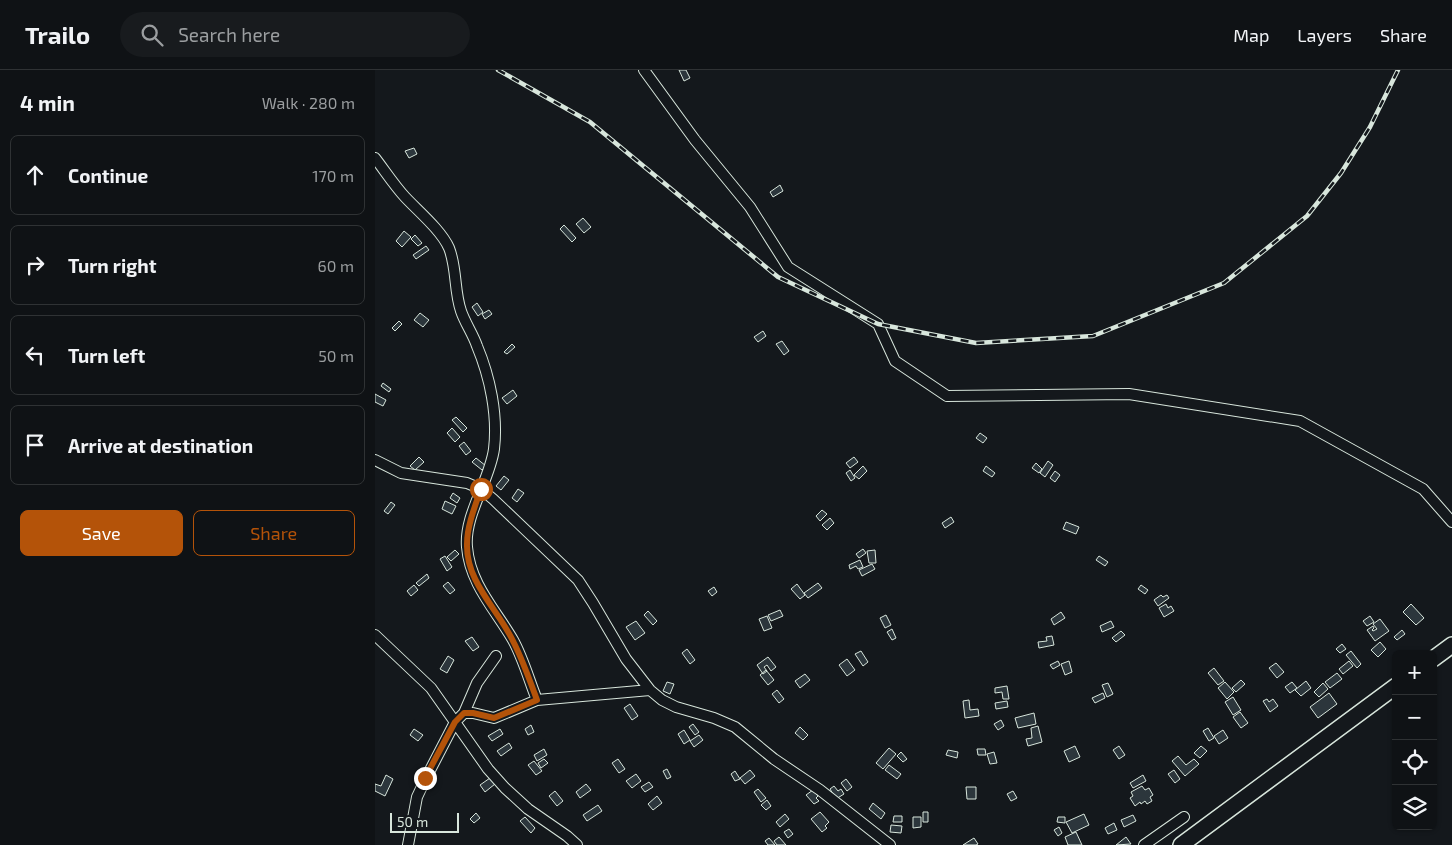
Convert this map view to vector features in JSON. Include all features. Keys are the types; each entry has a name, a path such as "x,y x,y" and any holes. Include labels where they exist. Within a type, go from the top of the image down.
{"highway":[{"path":"1437,656 1452,645"},
{"path":"1181,845 1392,689"}],"street":[{"path":"644,70 695,140 750,207 788,267 878,324 895,361 947,396 1129,394 1300,421 1423,489 1452,522"},
{"path":"375,158 400,192 430,221 449,248 461,311 485,369 492,401 495,431 491,464 470,523 467,544 471,570 487,600 514,641 537,700"},
{"path":"375,460 401,473 467,483 481,489 578,580 626,659 650,690 662,700 676,707 714,718 735,728 774,759 820,790 889,845"},
{"path":"375,635 431,688 488,769 505,788 529,809 577,845"},
{"path":"407,845 417,797 455,722 464,713 477,684 496,656"},
{"path":"464,713 494,718 537,700 650,690"},
{"path":"1144,845 1184,817"}],"building":[{"path":"679,70 686,70 690,78 684,81"},
{"path":"414,148 417,154 409,158 405,151"},
{"path":"780,185 783,191 773,197 770,192"},
{"path":"583,218 591,227 584,233 576,224"},
{"path":"564,225 576,238 572,242 560,229"},
{"path":"404,231 411,237 402,247 396,241"},
{"path":"415,235 422,243 418,246 411,239"},
{"path":"426,246 429,250 416,259 413,255"},
{"path":"477,303 483,312 478,316 472,307"},
{"path":"489,310 492,314 485,319 482,314"},
{"path":"420,313 429,320 423,327 414,320"},
{"path":"399,321 402,324 395,331 392,328"},
{"path":"763,331 766,336 758,342 754,337"},
{"path":"782,341 789,351 784,355 776,344"},
{"path":"512,344 515,347 507,354 504,352"},
{"path":"383,383 391,389 389,392 381,386"},
{"path":"513,390 517,396 507,404 502,398"},
{"path":"375,394 386,400 383,406 375,402"},
{"path":"456,417 467,428 463,432 452,420"},
{"path":"452,428 460,437 455,442 447,433"},
{"path":"980,433 987,438 983,443 976,438"},
{"path":"464,442 471,451 466,455 459,446"},
{"path":"419,457 424,462 415,470 410,466"},
{"path":"854,457 858,462 850,468 846,463"},
{"path":"476,458 486,466 482,470 472,462"},
{"path":"1048,461 1053,465 1045,477 1040,473"},
{"path":"1036,463 1042,469 1039,473 1032,468"},
{"path":"863,466 867,471 859,479 854,475"},
{"path":"986,466 995,473 992,477 983,471"},
{"path":"850,470 855,478 851,481 846,473"},
{"path":"1055,471 1060,475 1055,482 1050,478"},
{"path":"504,476 509,480 501,490 496,486"},
{"path":"518,489 524,493 517,502 512,498"},
{"path":"453,493 460,498 457,503 450,498"},
{"path":"445,501 456,506 452,514 442,509"},
{"path":"391,502 395,505 388,514 384,511"},
{"path":"822,510 827,514 820,521 816,516"},
{"path":"951,517 954,522 945,528 942,523"},
{"path":"830,518 834,523 827,530 822,525"},
{"path":"1066,522 1079,527 1076,534 1063,529"},
{"path":"863,549 866,553 859,558 856,554"},
{"path":"455,550 459,554 451,561 447,557"},
{"path":"875,550 876,563 869,563 867,551"},
{"path":"445,556 452,567 447,571 440,559"},
{"path":"1099,556 1108,562 1105,566 1096,560"},
{"path":"860,560 863,567 858,569 856,566 850,569 849,565"},
{"path":"872,564 875,569 862,576 859,570"},
{"path":"427,574 429,578 419,586 416,583"},
{"path":"448,582 455,590 450,594 443,586"},
{"path":"818,583 822,588 808,598 804,593"},
{"path":"797,584 805,595 800,599 791,589"},
{"path":"414,585 418,590 411,596 407,591"},
{"path":"1141,585 1148,590 1145,594 1138,589"},
{"path":"714,587 717,592 712,596 708,591"},
{"path":"1161,595 1163,597 1167,595 1169,598 1158,606 1154,600"},
{"path":"1166,604 1168,608 1171,606 1174,611 1164,617 1159,608"},
{"path":"1411,604 1424,618 1416,625 1403,612"},
{"path":"780,610 783,616 771,621 768,615"},
{"path":"648,611 657,621 653,625 644,615"},
{"path":"1061,612 1065,618 1054,625 1051,619"},
{"path":"886,615 891,625 885,628 880,618"},
{"path":"767,616 772,628 764,631 759,619"},
{"path":"1370,616 1374,622 1367,626 1363,621"},
{"path":"1380,619 1389,631 1375,641 1367,630 1373,626 1373,631 1377,629 1373,624"},
{"path":"636,621 645,633 635,640 626,627"},
{"path":"1111,621 1114,627 1102,632 1100,626"},
{"path":"892,629 896,638 892,640 887,632"},
{"path":"1402,630 1405,634 1397,640 1394,637"},
{"path":"1121,631 1125,635 1116,642 1112,638"},
{"path":"1052,636 1054,645 1039,648 1038,642 1047,641 1046,637"},
{"path":"472,637 479,647 473,651 465,641"},
{"path":"1380,642 1386,649 1378,657 1371,650"},
{"path":"1342,644 1346,649 1340,653 1336,649"},
{"path":"687,649 695,660 690,664 682,653"},
{"path":"861,651 868,662 863,666 855,654"},
{"path":"1351,651 1361,664 1357,668 1346,655"},
{"path":"448,656 454,660 447,673 440,669"},
{"path":"768,657 776,667 771,671 767,665 764,667 767,671 763,674 757,665"},
{"path":"847,659 855,670 847,676 839,665"},
{"path":"1058,661 1060,665 1053,669 1050,665"},
{"path":"1069,661 1072,672 1065,675 1061,664"},
{"path":"1349,661 1353,666 1343,674 1339,669"},
{"path":"1276,663 1284,672 1277,678 1269,668"},
{"path":"1214,668 1224,681 1218,685 1208,673"},
{"path":"766,670 774,680 768,685 760,675"},
{"path":"1337,673 1342,679 1330,688 1325,682"},
{"path":"805,674 810,680 800,688 795,681"},
{"path":"1241,680 1245,684 1236,692 1232,688"},
{"path":"1306,681 1311,688 1301,696 1295,690"},
{"path":"667,682 674,684 670,694 663,691"},
{"path":"1225,682 1234,692 1227,699 1218,688"},
{"path":"1292,682 1297,688 1290,693 1285,687"},
{"path":"1108,683 1113,694 1107,697 1102,685"},
{"path":"1323,683 1328,689 1319,697 1314,692"},
{"path":"1007,686 1009,699 1003,699 1002,692 995,693 995,688"},
{"path":"777,690 784,699 779,703 772,694"},
{"path":"1103,693 1105,698 1095,703 1092,698"},
{"path":"1329,693 1337,704 1318,718 1310,707"},
{"path":"1233,697 1241,710 1233,715 1225,702"},
{"path":"1267,699 1269,702 1273,699 1278,706 1270,712 1263,701"},
{"path":"969,700 970,710 978,709 979,716 965,718 963,701"},
{"path":"1007,701 1008,707 996,709 995,703"},
{"path":"630,704 638,716 632,720 624,708"},
{"path":"1240,712 1248,723 1241,728 1233,717"},
{"path":"1034,713 1036,724 1018,728 1015,718"},
{"path":"1001,720 1004,726 998,730 994,724"},
{"path":"693,724 699,732 695,735 689,727"},
{"path":"531,725 534,732 528,735 525,729"},
{"path":"1038,726 1042,742 1028,746 1026,739 1032,738 1031,728"},
{"path":"800,727 808,735 803,740 795,733"},
{"path":"1208,728 1214,738 1209,741 1203,731"},
{"path":"414,729 423,735 418,741 410,735"},
{"path":"500,729 503,734 492,741 488,736"},
{"path":"684,730 690,740 684,744 678,734"},
{"path":"1223,730 1228,738 1219,744 1214,736"},
{"path":"699,735 703,740 694,747 690,741"},
{"path":"509,743 512,748 501,756 497,751"},
{"path":"1075,746 1080,757 1069,762 1064,751"},
{"path":"1119,746 1125,755 1119,759 1113,750"},
{"path":"1201,746 1207,751 1200,758 1194,753"},
{"path":"889,748 896,754 883,769 876,763"},
{"path":"544,749 547,755 537,761 534,755"},
{"path":"977,749 985,749 986,755 978,755"},
{"path":"948,750 958,752 957,758 946,755"},
{"path":"901,752 907,759 903,762 897,756"},
{"path":"994,752 997,763 990,764 987,754"},
{"path":"1178,756 1186,765 1194,759 1199,764 1185,776 1172,761"},
{"path":"544,759 548,763 541,768 538,763"},
{"path":"618,759 625,769 619,773 612,763"},
{"path":"534,761 542,771 536,775 528,765"},
{"path":"889,765 901,774 897,779 885,770"},
{"path":"667,769 671,777 667,779 663,771"},
{"path":"750,770 755,776 745,784 740,778"},
{"path":"1174,770 1180,779 1175,783 1168,774"},
{"path":"735,771 740,779 735,781 731,774"},
{"path":"636,774 641,781 632,788 626,781"},
{"path":"386,775 393,779 385,796 375,791 375,784 381,786"},
{"path":"1143,775 1146,781 1133,788 1130,783"},
{"path":"490,778 495,784 485,792 480,785"},
{"path":"846,779 852,787 847,791 841,783"},
{"path":"649,782 653,787 645,792 641,787"},
{"path":"586,784 591,790 580,798 576,792"},
{"path":"834,786 838,791 841,789 844,794 836,799 830,789"},
{"path":"1142,786 1145,790 1149,788 1153,795 1150,797 1152,801 1147,804 1145,801 1141,804 1140,802 1135,806 1130,798 1133,796 1131,792"},
{"path":"966,787 976,787 976,799 967,799"},
{"path":"758,789 766,798 761,802 754,792"},
{"path":"813,790 818,796 816,798 819,801 814,804 806,795"},
{"path":"555,791 563,801 557,806 549,796"},
{"path":"1013,791 1017,798 1011,801 1007,794"},
{"path":"657,796 662,803 653,810 648,804"},
{"path":"767,800 771,806 766,810 761,805"},
{"path":"873,803 885,813 881,819 869,809"},
{"path":"598,805 602,811 587,821 583,815"},
{"path":"820,812 829,822 825,826 827,828 822,832 811,819"},
{"path":"923,812 928,812 928,822 923,822"},
{"path":"476,813 480,818 474,823 470,819"},
{"path":"785,814 789,819 780,827 776,822"},
{"path":"1084,814 1089,825 1072,833 1066,822"},
{"path":"1133,815 1136,821 1124,827 1121,820"},
{"path":"894,816 902,816 902,822 893,822"},
{"path":"525,817 535,828 531,833 520,821"},
{"path":"913,817 921,817 921,827 913,828"},
{"path":"1058,817 1065,817 1065,823 1057,822"},
{"path":"1114,823 1117,830 1108,834 1105,828"},
{"path":"891,825 902,826 901,833 890,832"},
{"path":"1059,827 1062,833 1058,836 1054,830"},
{"path":"789,829 793,834 788,838 784,832"},
{"path":"1076,832 1082,845 1068,845 1065,837"},
{"path":"779,837 786,845 777,845 774,841"},
{"path":"1126,837 1131,844 1116,845"},
{"path":"769,838 775,845 768,845 765,841"},
{"path":"974,838 978,844 963,845"}],"railway":[{"path":"498,70 590,122 778,277 878,324 976,343 1093,336 1224,283 1307,216 1341,173 1370,127 1398,70"}],"route":[{"path":"425,778 455,722 464,713 494,718 537,700 514,641 487,600 471,570 467,544 470,523 481,489"}]}
